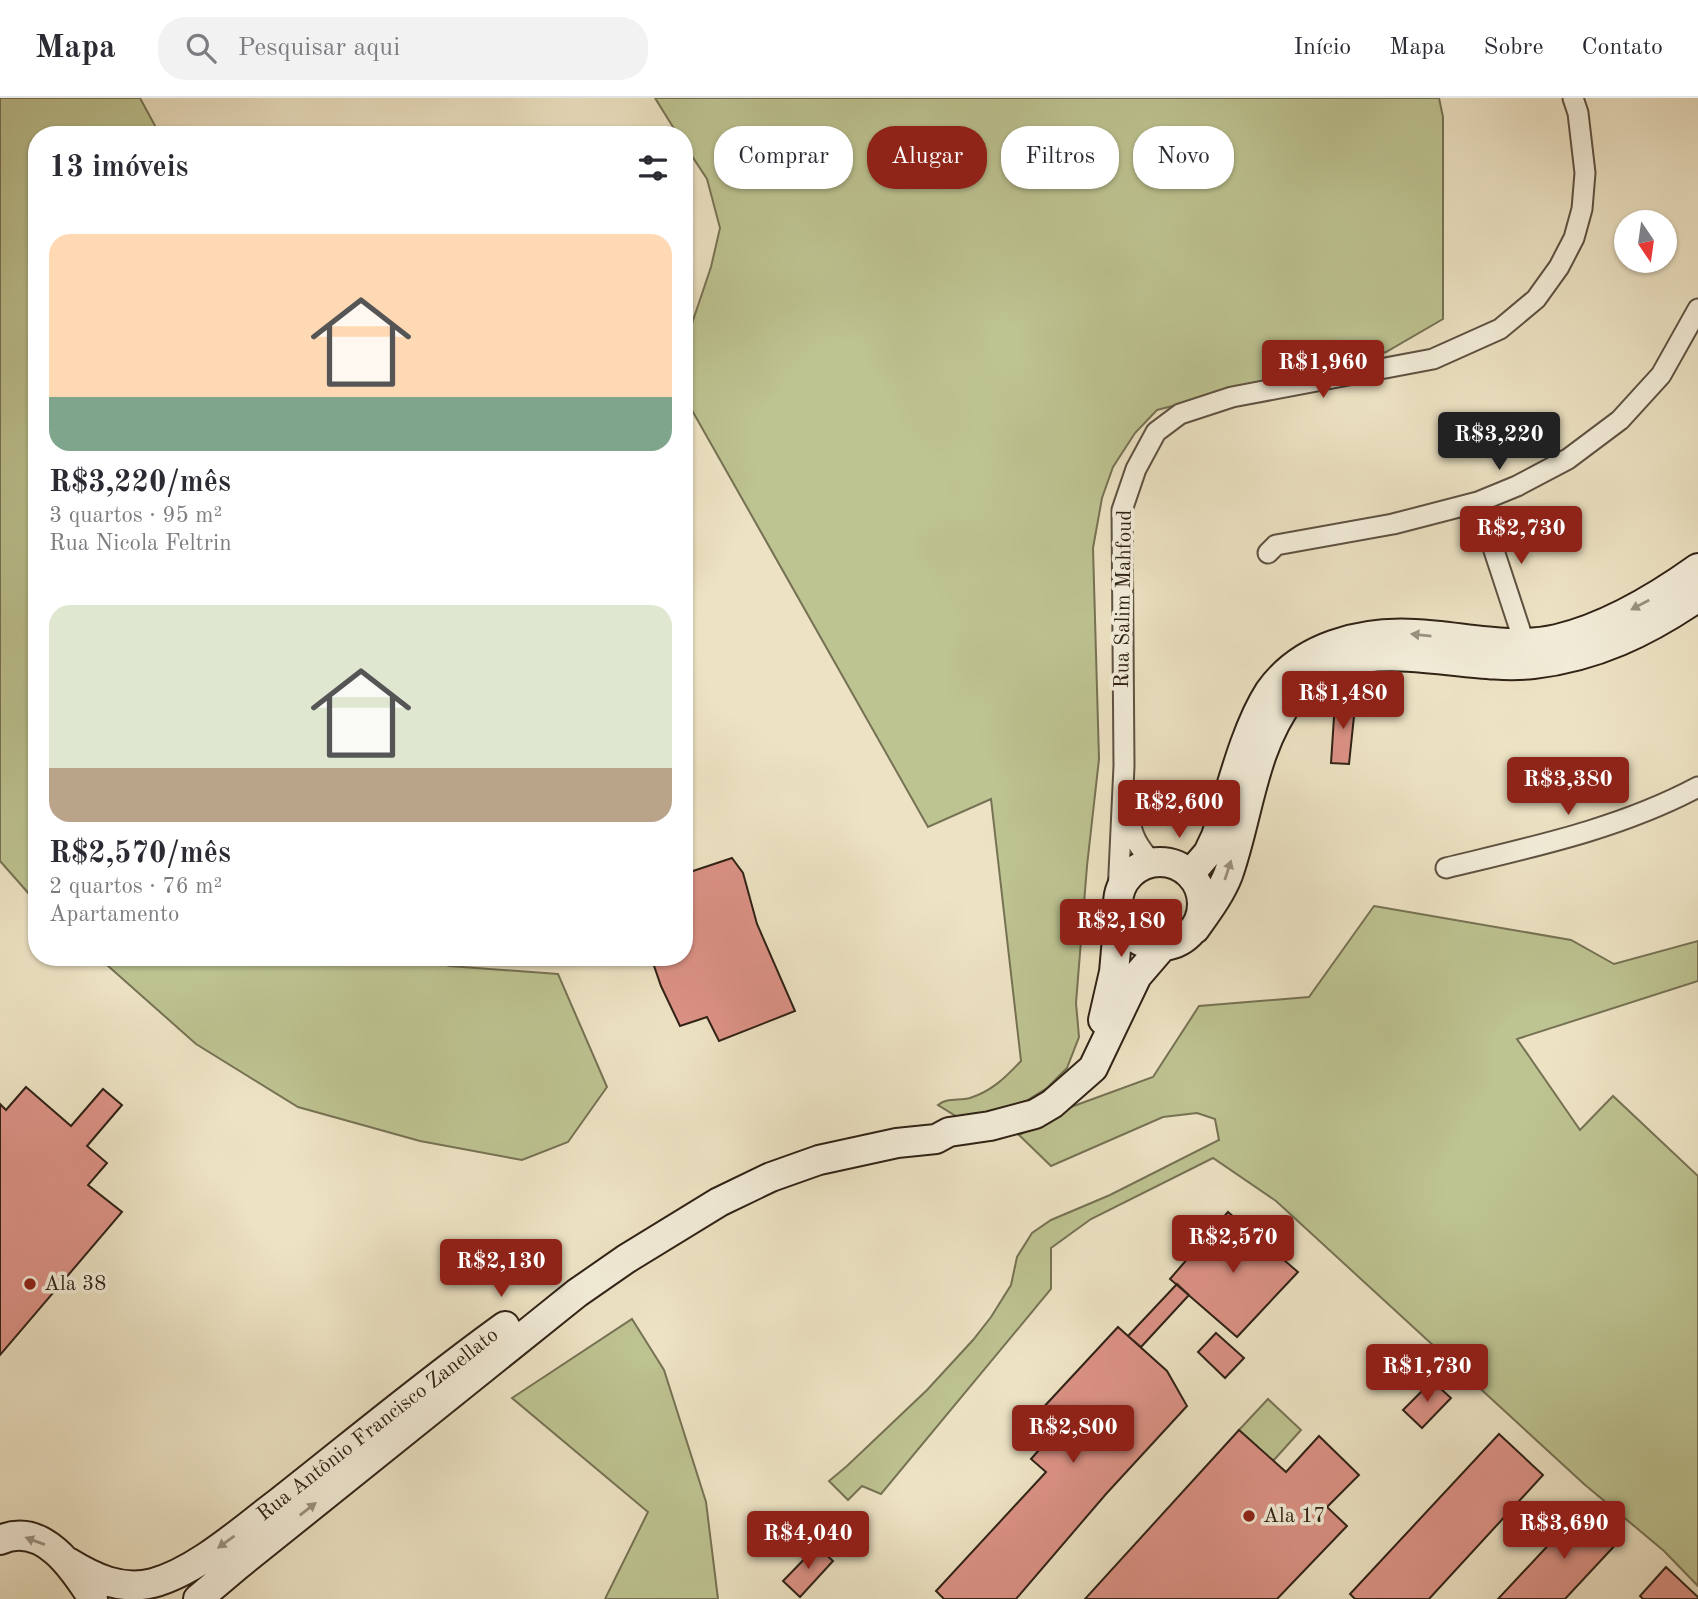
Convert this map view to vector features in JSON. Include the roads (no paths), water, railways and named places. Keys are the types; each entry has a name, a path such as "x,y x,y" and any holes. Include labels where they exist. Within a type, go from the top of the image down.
{"street":[{"name":"Rua Salim Mahfoud","path":"1119,905 1124,766 1122,510 1136,469 1157,432 1180,414 1232,397 1433,359 1500,329 1536,299 1559,267 1574,238 1582,208 1585,173 1578,113 1573,98"},
{"path":"1268,553 1276,545 1393,524 1478,502 1517,486 1568,459 1620,420 1661,375 1698,309"},
{"path":"1478,502 1528,654"},
{"path":"1119,905 1125,929 1135,939 1148,945 1162,947 1174,944 1195,929 1220,893 1228,875 1252,783 1271,729 1293,696 1310,678 1328,667 1358,658 1397,655 1493,664 1528,654 1556,639 1602,623 1645,603 1698,568"},
{"path":"1190,874 1208,853 1216,836 1254,720 1270,691 1287,672 1314,651 1348,640 1384,634 1416,634 1476,641 1528,654 1600,650 1625,640 1698,597"},
{"name":"Rua Salim Mahfoud","path":"1124,766 1130,831 1135,842 1152,862"},
{"path":"1446,868 1593,831 1665,805 1698,787"},
{"path":"1093,1068 1114,972 1119,905 1130,873 1152,862 1165,862 1179,866 1190,874 1199,886 1202,901 1201,915 1195,929"},
{"name":"Rua Antônio Francisco Zanellato","path":"198,1599 577,1293 626,1259 719,1202 771,1177 819,1160 897,1143 936,1139 949,1132 990,1126 1035,1114 1052,1104 1093,1068 1137,976 1162,947"},
{"name":"Rua Antônio Francisco Zanellato","path":"68,1562 112,1584 140,1585 165,1578 193,1564 224,1543 487,1339 615,1248 725,1179 758,1162 796,1149 876,1129 934,1126 949,1132"},
{"name":"Rua Antônio Francisco Zanellato","path":"0,1540 21,1536 38,1540 54,1549 68,1562 93,1599"}],"place":[{"name":"Ala 38","path":"30,1284"},
{"name":"Ala 17","path":"1249,1516"}]}
